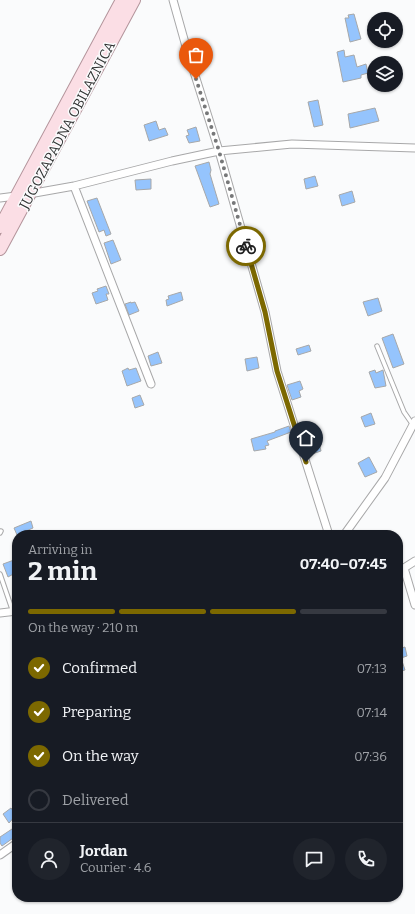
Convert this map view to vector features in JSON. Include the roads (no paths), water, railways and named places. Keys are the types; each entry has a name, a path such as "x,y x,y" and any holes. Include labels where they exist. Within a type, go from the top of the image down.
{"main road":[{"name":"JUGOZAPADNA OBILAZNICA","path":"0,227 122,0"},
{"name":"JUGOZAPADNA OBILAZNICA","path":"0,249 134,0"}],"street":[{"path":"173,0 219,151 265,312 277,371 327,530"},
{"path":"30,194 74,186 172,160 219,151 292,144 415,148"},
{"path":"74,186 150,384"},
{"path":"0,198 16,196"},
{"path":"348,530 385,478 414,423"},
{"path":"403,567 415,561"},
{"path":"403,573 415,605"},
{"path":"0,613 12,611"},
{"path":"0,855 12,847"}],"lane":[{"path":"377,346 404,412 414,423"},
{"path":"0,574 12,604"}]}
